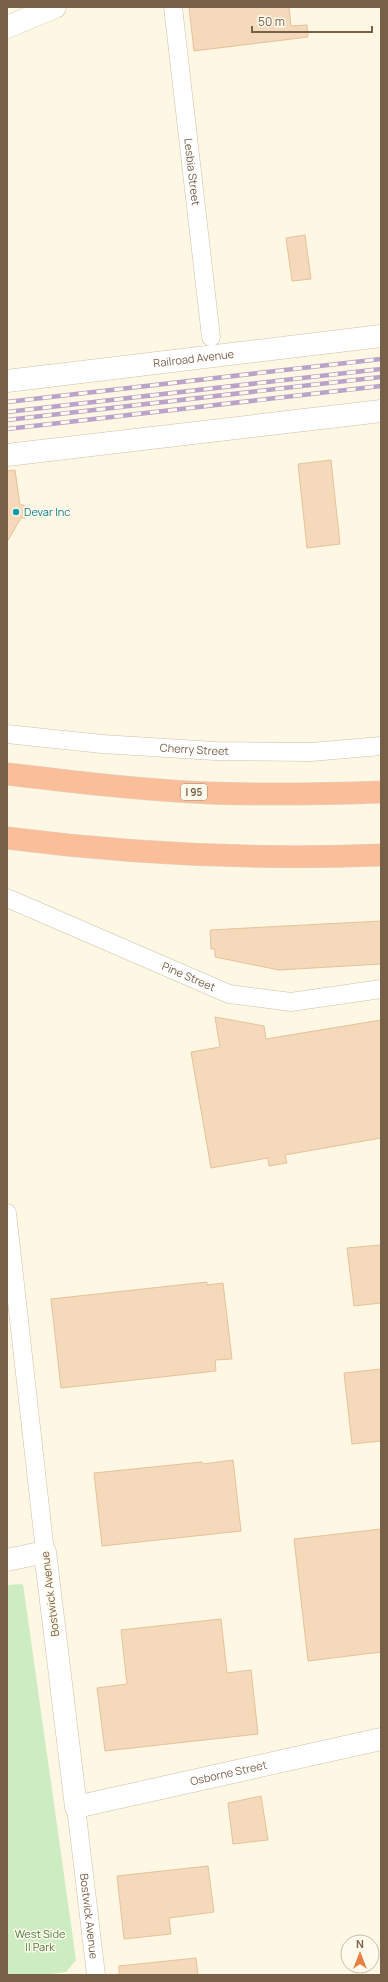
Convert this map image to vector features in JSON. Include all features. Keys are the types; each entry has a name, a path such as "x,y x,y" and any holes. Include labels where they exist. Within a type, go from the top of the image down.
{"highway":[{"name":"I 95","path":"7,774 211,793 319,794 381,792"},
{"path":"7,838 112,850 212,856 286,858 381,855"}],"street":[{"path":"11,20 55,7"},
{"name":"Lesbia Street","path":"173,7 210,337"},
{"name":"Railroad Avenue","path":"7,381 381,336"},
{"path":"7,455 381,411"},
{"name":"Cherry Street","path":"7,734 116,745 215,751 311,752 381,746"},
{"name":"Pine Street","path":"7,898 229,994 291,1002 381,989"},
{"name":"Bostwick Avenue","path":"7,1213 45,1552 96,1975"},
{"path":"7,1560 45,1552"},
{"name":"Osborne Street","path":"76,1806 381,1739"}],"green space":[{"name":"West Side II Park","path":"23,1584 76,1960 66,1972 44,1975 7,1975 7,1585"}],"building":[{"path":"189,7 289,7 291,26 307,25 308,37 194,51"},
{"path":"305,235 311,279 292,281 286,238"},
{"path":"331,460 340,544 307,548 298,464"},
{"name":"Devar Inc","path":"15,470 20,505 24,505 25,518 21,518 7,542 7,471"},
{"path":"381,921 381,964 279,970 215,957 215,949 211,949 210,930"},
{"path":"215,1017 264,1026 266,1039 381,1020 381,1138 285,1155 287,1163 269,1166 268,1158 211,1168 191,1052 220,1047"},
{"path":"381,1245 381,1303 354,1306 347,1248"},
{"path":"207,1282 207,1285 223,1283 232,1359 215,1360 216,1371 61,1388 51,1299"},
{"path":"381,1369 381,1441 352,1444 344,1373"},
{"path":"233,1460 241,1531 102,1546 94,1473"},
{"path":"381,1529 381,1652 308,1661 294,1539"},
{"path":"221,1619 227,1673 251,1670 258,1734 105,1751 97,1688 127,1684 121,1630"},
{"path":"261,1796 268,1840 233,1844 228,1803"},
{"path":"208,1866 214,1912 169,1918 171,1934 124,1939 117,1876"},
{"path":"196,1958 198,1975 119,1975 119,1966"}],"railway":[{"path":"7,402 381,359"},
{"path":"7,412 381,369"},
{"path":"7,420 381,377"},
{"path":"7,429 381,386"}],"place":[{"name":"Devar Inc","path":"16,512"}]}
